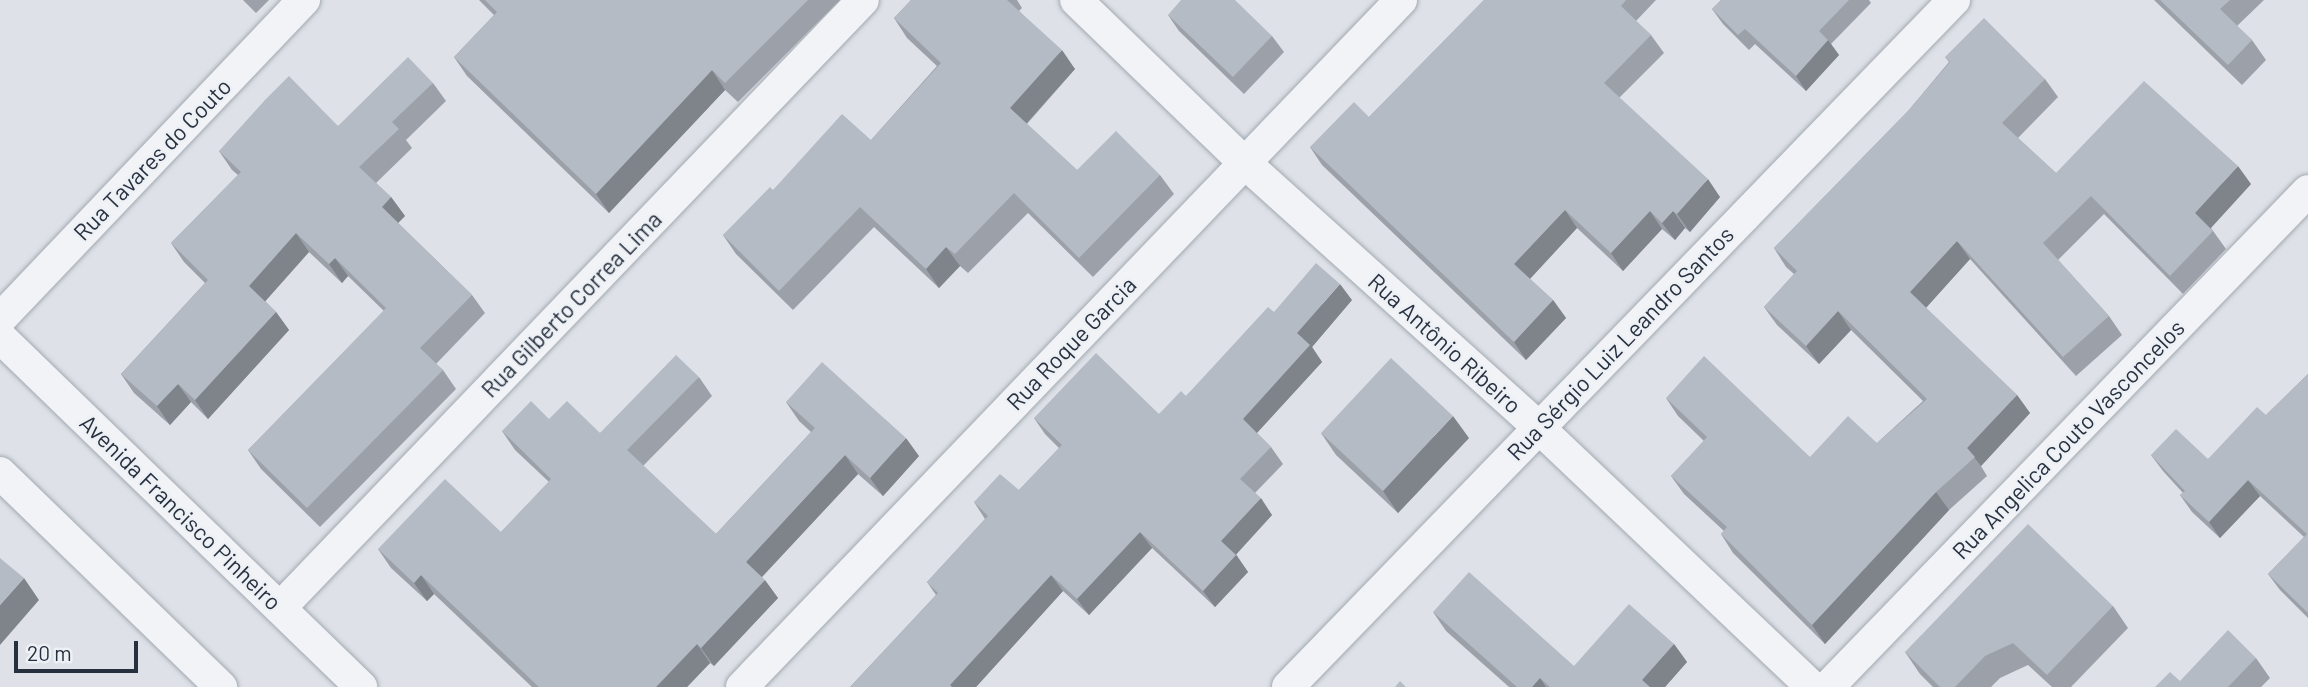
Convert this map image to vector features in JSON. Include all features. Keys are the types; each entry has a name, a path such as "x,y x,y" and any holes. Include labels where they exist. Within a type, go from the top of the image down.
{"street":[{"name":"Rua Tavares do Couto","path":"0,319 304,0"},
{"name":"Rua Gilberto Correa Lima","path":"280,608 863,0"},
{"name":"Rua Antônio Ribeiro","path":"1076,0 1244,162 1538,427 1812,687"},
{"name":"Rua Roque Garcia","path":"742,687 1401,0"},
{"name":"Rua Sérgio Luiz Leandro Santos","path":"1288,687 1954,0"},
{"name":"Rua Angelica Couto Vasconcelos","path":"1828,687 2308,191"},
{"name":"Avenida Francisco Pinheiro","path":"0,337 361,687"},
{"path":"0,473 211,684"}],"building":[{"path":"485,0 808,0 725,83 712,70 596,194 454,57 497,12"},
{"path":"911,0 1007,0 1062,50 1010,108 1077,170 1116,131 1160,175 1079,258 1014,193 955,254 946,247 926,269 860,207 779,291 723,235 770,187 773,190 842,114 871,140 941,63 894,18"},
{"path":"1181,0 1235,0 1272,36 1233,77 1168,15"},
{"path":"1484,0 1626,0 1621,6 1651,35 1604,83 1708,179 1677,214 1673,211 1662,223 1650,211 1611,253 1565,210 1514,264 1553,300 1514,342 1310,147 1354,102 1369,117"},
{"path":"1721,0 1849,0 1819,31 1828,40 1796,76 1745,29 1738,35 1712,9"},
{"path":"2160,0 2230,0 2220,9 2252,40 2228,65"},
{"path":"1984,18 2045,79 2002,123 2056,173 2144,81 2238,166 2195,213 2213,231 2170,276 2091,196 2043,243 2109,316 2063,357 1957,241 1910,292 2017,395 1967,448 1975,457 1936,492 1812,625 1721,534 1727,527 1671,476 1707,437 1666,398 1704,356 1810,457 1848,416 1877,443 1927,399 1838,311 1806,346 1764,307 1797,271 1774,248 1908,111 1950,62 1945,57"},
{"path":"408,57 433,83 392,122 399,129 359,167 391,197 382,207 472,295 420,348 443,370 307,508 248,450 386,308 335,258 329,264 296,233 249,286 276,312 195,400 178,384 157,406 121,374 208,280 171,243 241,172 219,151 265,100 289,76 338,126"},
{"path":"1316,263 1340,284 1297,333 1310,345 1243,419 1271,447 1240,479 1261,498 1221,541 1236,555 1203,591 1140,532 1077,599 1051,575 950,685 952,687 850,687 938,593 927,582 988,516 974,502 1000,474 1019,490 1062,445 1034,418 1096,353 1159,414 1181,391 1186,396 1268,307 1274,312"},
{"path":"676,355 699,377 627,450 716,534 815,428 786,402 822,362 906,438 870,478 845,455 746,562 765,580 701,648 697,644 656,687 539,687 421,575 414,583 378,549 445,479 501,532 551,479 502,431 531,401 549,419 567,401 600,433"},
{"path":"1391,358 1453,416 1383,491 1321,433"},
{"path":"2308,374 2308,613 2268,574 2307,534 2248,480 2209,522 2180,495 2185,491 2151,455 2176,429 2208,459 2257,407 2266,415"},
{"path":"2028,524 2113,606 2047,675 2013,643 1985,656 1955,687 1940,687 1905,652"},
{"path":"0,558 24,578 0,605"},
{"path":"1469,572 1574,666 1629,604 1674,644 1642,680 1650,687 1550,687 1540,678 1532,687 1517,687 1433,612"},
{"path":"2228,630 2256,658 2228,687 2155,687 2170,672 2180,681"},
{"path":"1400,681 1406,687 1395,687"}]}
